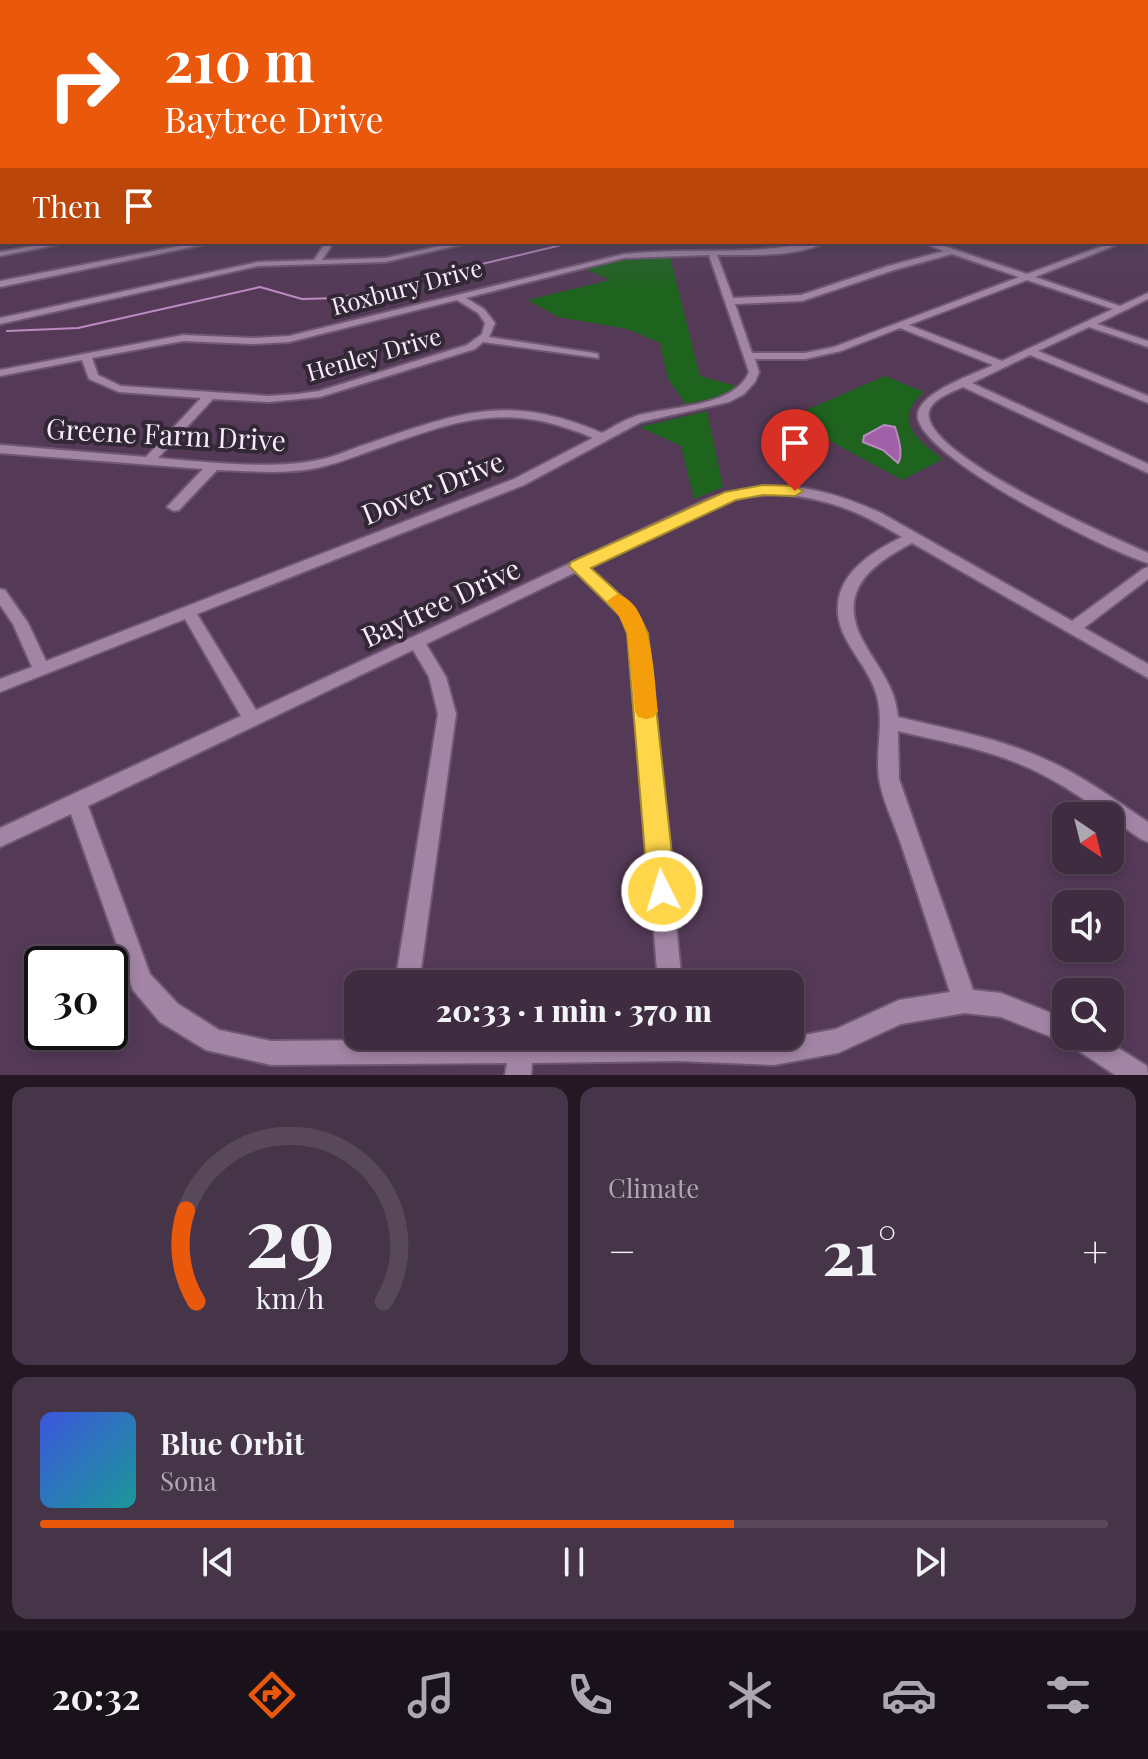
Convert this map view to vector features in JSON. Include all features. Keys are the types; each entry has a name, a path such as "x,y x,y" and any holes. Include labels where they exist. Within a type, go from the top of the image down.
{"street":[{"path":"0,254 56,244"},
{"path":"0,284 202,244"},
{"path":"317,261 329,244"},
{"path":"0,321 249,265 385,260 453,244"},
{"name":"Roxbury Drive","path":"0,373 183,338 289,339 624,256 776,251 813,244"},
{"path":"929,244 1121,309"},
{"path":"712,252 750,356 821,354 1115,244"},
{"path":"730,301 802,298 950,252"},
{"name":"Henley Drive","path":"86,356 93,377 119,389 269,399 320,394 453,354 481,339 488,329 487,316 456,296"},
{"path":"1148,296 963,383 929,402 923,412 931,435 968,466 1148,559"},
{"path":"1089,324 1148,344"},
{"path":"900,325 1003,365"},
{"path":"481,339 594,356"},
{"path":"1031,352 1148,400"},
{"name":"Dover Drive","path":"0,686 519,482 637,419 708,405 740,392 750,382 754,372 750,356"},
{"path":"963,383 1033,412 1081,439 1148,469"},
{"path":"150,460 209,396"},
{"name":"Greene Farm Drive","path":"0,449 260,468 311,466 463,415 507,411 552,416 603,438"},
{"path":"174,507 214,465"},
{"name":"Baytree Drive","path":"0,838 715,501 763,490 826,496 863,509 1148,672"},
{"path":"912,537 863,567 845,599 845,619 881,683 890,722 886,748 889,779 965,1001"},
{"path":"578,566 628,613 640,644 669,970"},
{"path":"1073,629 1148,572"},
{"path":"0,594 32,645 42,670"},
{"path":"188,612 252,719"},
{"path":"409,970 447,714 445,691 438,674 417,644"},
{"path":"890,722 992,747 1038,763 1067,778 1148,833"},
{"path":"77,802 141,982 169,1013 215,1041 271,1053 344,1047"},
{"path":"804,1047 838,1041 899,1012 965,1001 1001,1005 1052,1025"},
{"path":"443,1050 520,1062 619,1050"},
{"path":"745,1050 774,1053 790,1050"},
{"path":"1099,1050 1138,1075"}],"green space":[{"path":"669,253 700,376 739,387 723,396 686,404 668,379 660,343 627,329 558,317 528,300 610,280 584,268 625,257"},
{"path":"885,376 924,392 910,411 911,428 924,444 943,459 902,480 788,418"},
{"path":"707,411 723,487 694,499 681,446 640,427"}],"shaded area":[{"path":"884,425 895,427 900,450 898,463 883,450 863,442 864,436"}],"waterway":[{"path":"7,331 78,328 260,287 302,299 340,298 566,244"}],"slow traffic":[{"path":"617,601 628,613 638,633 646,711"}],"route":[{"path":"662,891 638,633 628,613 578,566 731,495 763,490 795,491"}]}
